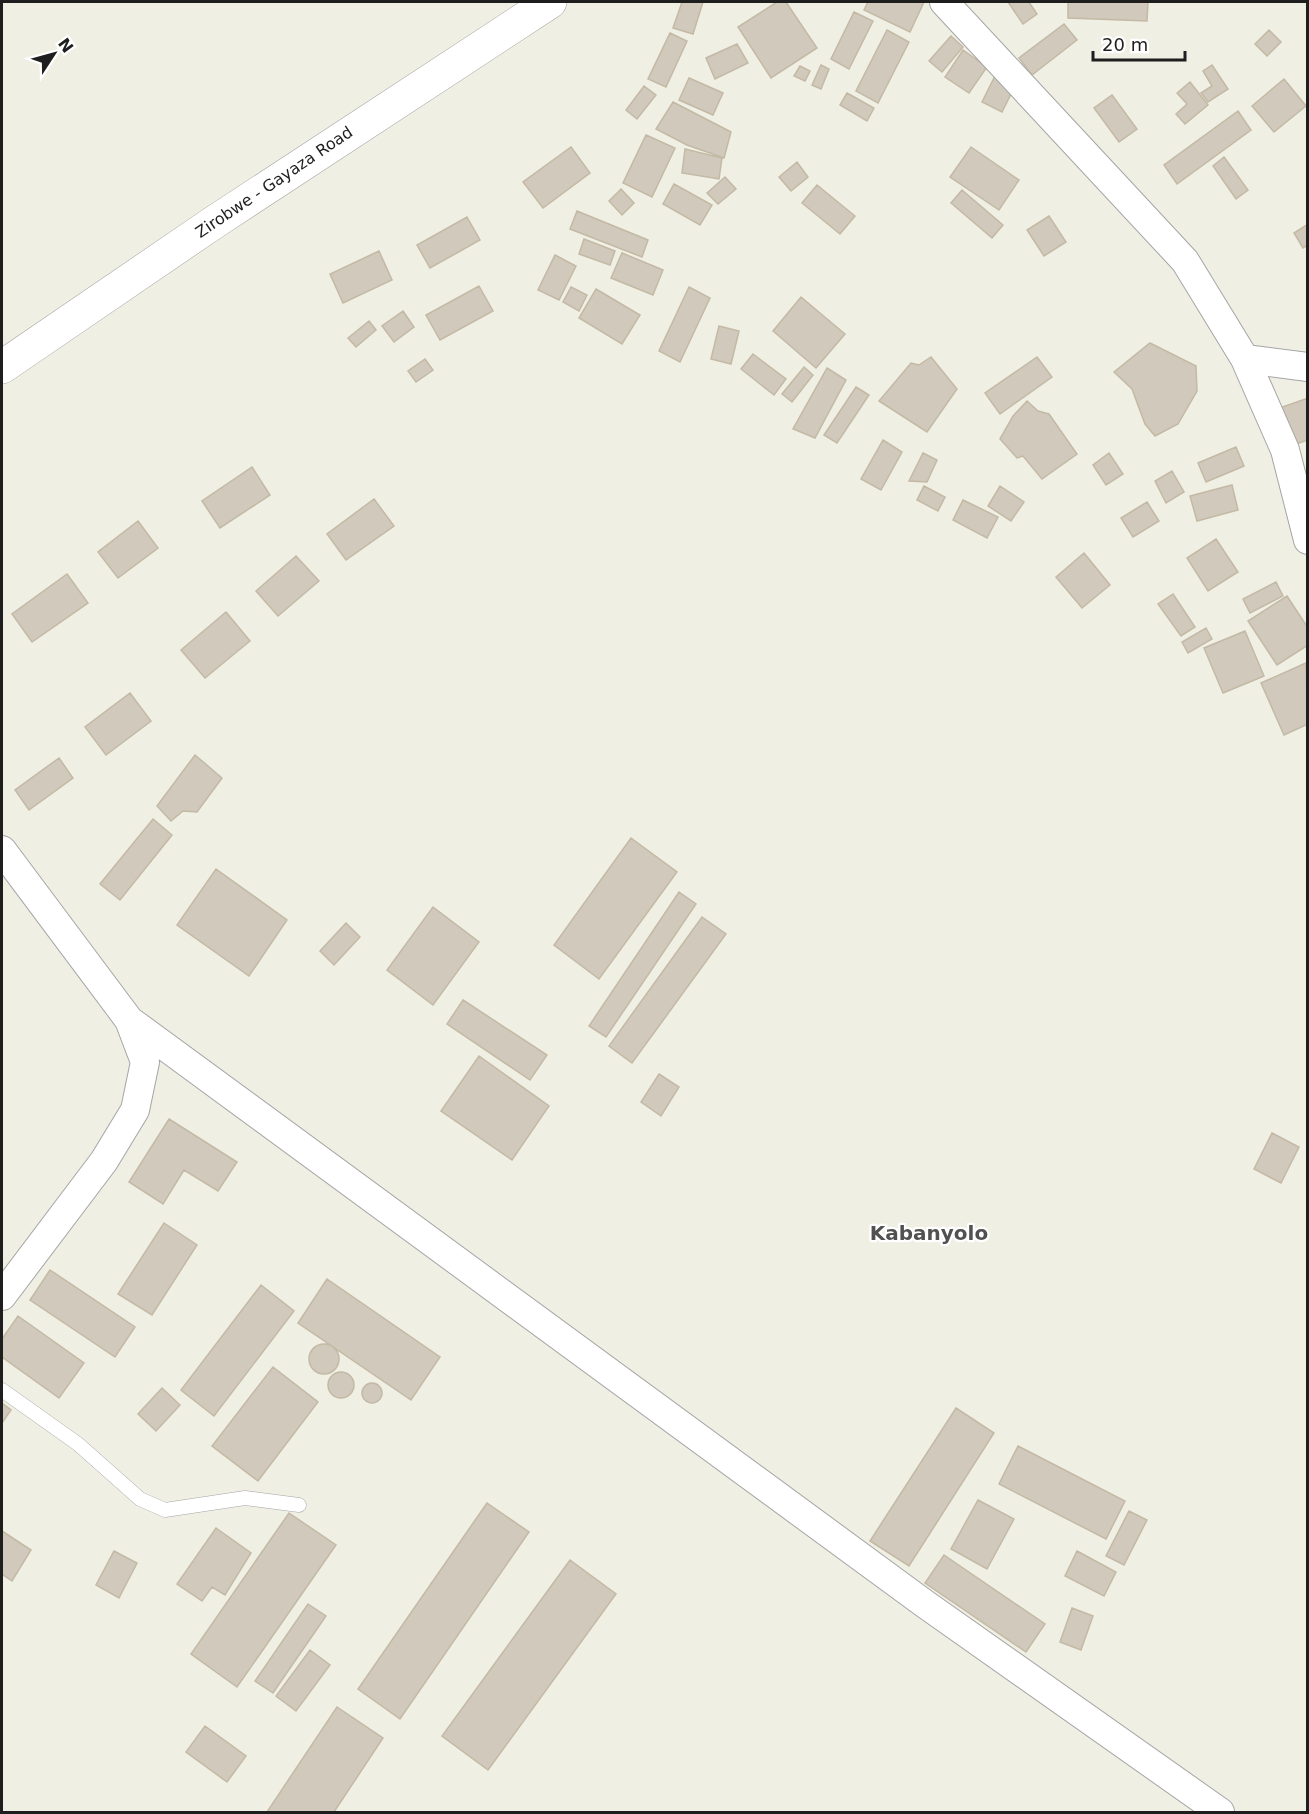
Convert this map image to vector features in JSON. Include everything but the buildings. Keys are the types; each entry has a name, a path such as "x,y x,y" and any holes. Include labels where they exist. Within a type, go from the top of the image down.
{"street":[{"name":"Zirobwe - Gayaza Road","path":"2,367 213,223 549,2"},
{"path":"944,2 1185,261 1245,359 1285,450 1308,540"},
{"path":"1245,359 1308,367"},
{"path":"2,850 129,1020 145,1062 135,1110 104,1161 2,1296"},
{"path":"129,1020 925,1604 1220,1812"}],"lane":[{"path":"2,1390 78,1444 140,1499 165,1510 245,1498 299,1505"}],"district":[{"name":"Kabanyolo","path":"929,1233"}]}
